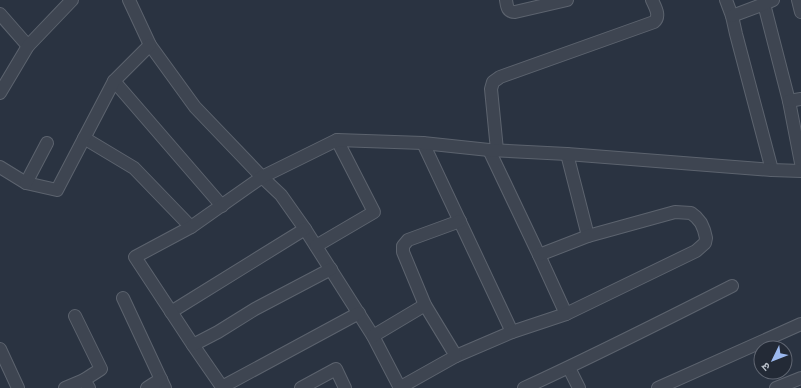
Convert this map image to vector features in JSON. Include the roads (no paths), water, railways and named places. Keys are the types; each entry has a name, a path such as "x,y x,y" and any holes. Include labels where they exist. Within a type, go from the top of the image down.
{"street":[{"path":"0,93 28,46 72,0"},
{"path":"129,0 150,45 195,107 262,177 281,194 306,229 373,336 400,388 456,356 512,332 566,314 696,251 706,243 706,238 701,223 696,217 691,213 675,212 588,236 539,255"},
{"path":"506,0 511,12 567,0"},
{"path":"566,314 493,150 491,89 493,82 500,77 654,22 658,16 652,0"},
{"path":"726,0 732,16 772,170"},
{"path":"798,0 801,12"},
{"path":"732,16 769,2 795,100 801,163"},
{"path":"0,14 28,46"},
{"path":"0,167 26,184 57,190 114,81 150,45"},
{"path":"114,81 222,206"},
{"path":"84,138 134,168 191,227"},
{"path":"359,313 222,387 135,257 191,227 262,177 338,140 423,143 493,150 801,171"},
{"path":"316,246 374,212 338,140"},
{"path":"423,143 512,332"},
{"path":"26,184 47,144"},
{"path":"567,154 588,236"},
{"path":"456,356 425,304 403,252 403,246 408,240 460,221"},
{"path":"171,312 306,229"},
{"path":"193,345 218,332 255,309 331,269"},
{"path":"524,388 569,368 732,286"},
{"path":"124,298 163,383 147,388"},
{"path":"373,336 425,304"},
{"path":"65,388 86,384 101,369 75,316"},
{"path":"658,388 801,324"},
{"path":"0,349 18,388"},
{"path":"569,368 579,388"},
{"path":"301,388 336,369 345,388"},
{"path":"776,388 801,378"}]}
